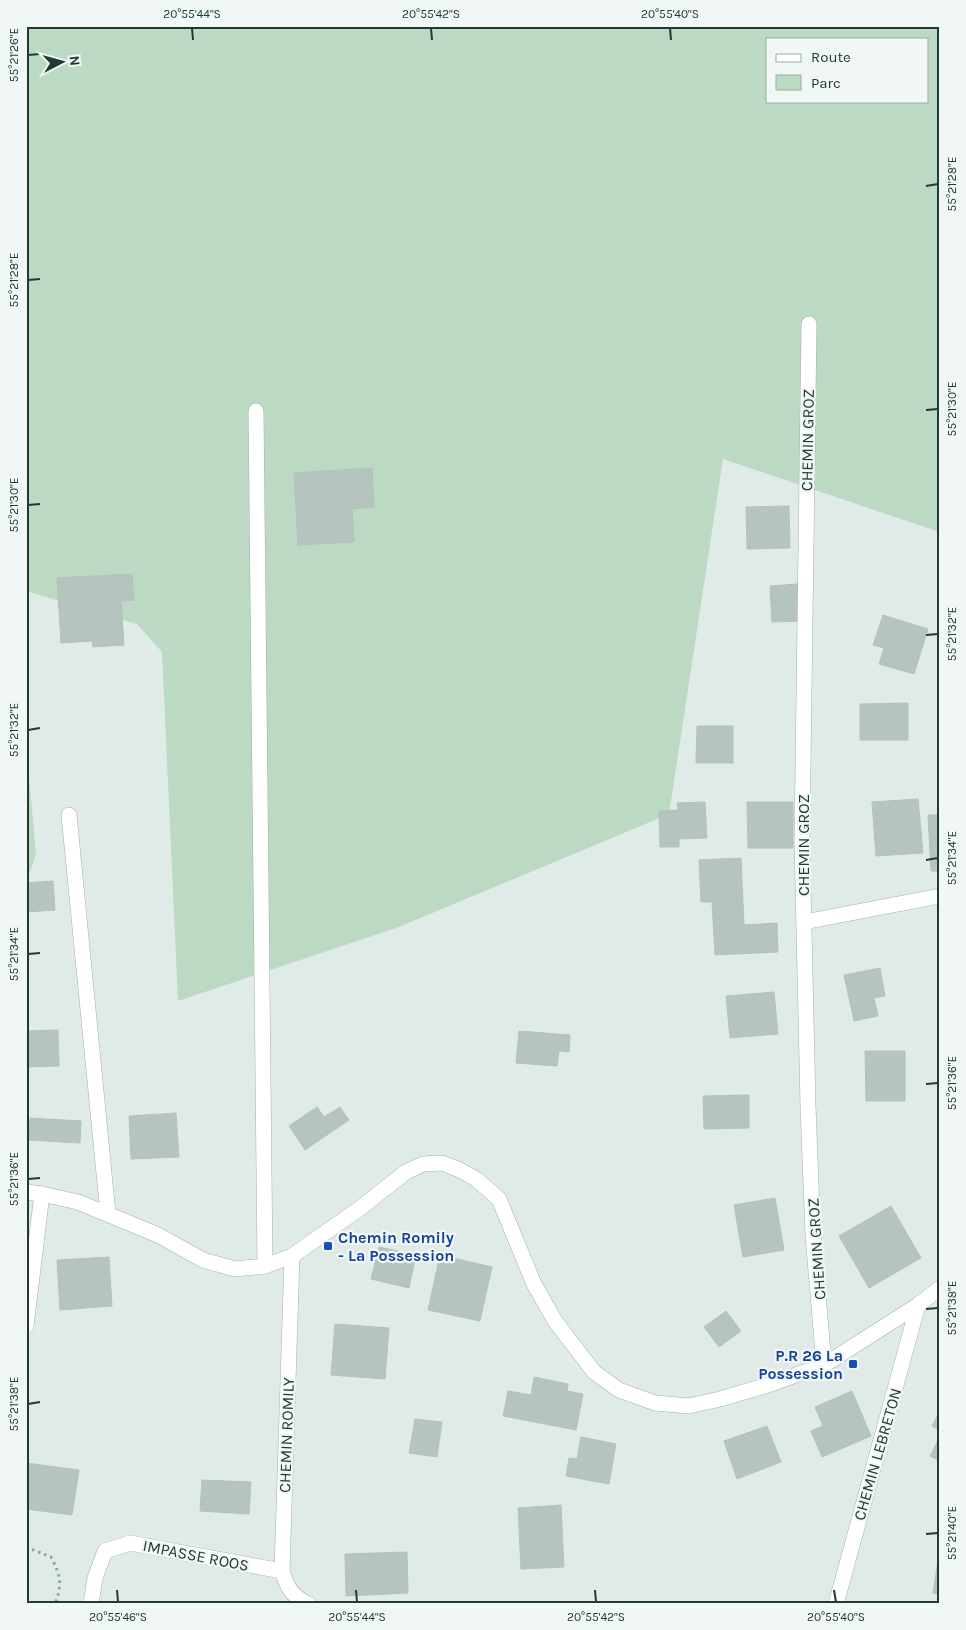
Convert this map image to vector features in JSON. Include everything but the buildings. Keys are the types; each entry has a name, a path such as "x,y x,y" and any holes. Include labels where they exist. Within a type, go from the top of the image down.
{"street":[{"name":"CHEMIN GROZ","path":"809,324 802,842 813,1236 824,1365"},
{"path":"256,411 265,1266"},
{"path":"69,815 108,1214"},
{"path":"804,922 940,896"},
{"path":"26,1192 78,1202 158,1235 203,1260 235,1269 265,1266 292,1256 359,1209 406,1172 423,1164 442,1163 460,1170 476,1180 499,1199 534,1284 555,1321 594,1372 619,1390 655,1402 689,1406 768,1385 824,1365 918,1305 940,1288"},
{"path":"26,1326 42,1194"},
{"name":"CHEMIN ROMILY","path":"292,1256 282,1571 287,1586 295,1597 308,1604"},
{"name":"CHEMIN LEBRETON","path":"836,1604 918,1305"},
{"name":"IMPASSE ROOS","path":"91,1604 95,1578 105,1550 130,1543 282,1571"}],"path":[{"path":"26,1547 51,1557 60,1574 59,1594 56,1604"}],"green space":[{"path":"26,26 940,26 940,532 723,459 669,814 399,927 178,1001 162,652 137,624 26,591"},
{"path":"26,743 36,854 26,883"}],"place":[{"name":"Chemin Romily - La Possession","path":"328,1246"},
{"name":"P.R 26 La Possession","path":"853,1364"}]}
